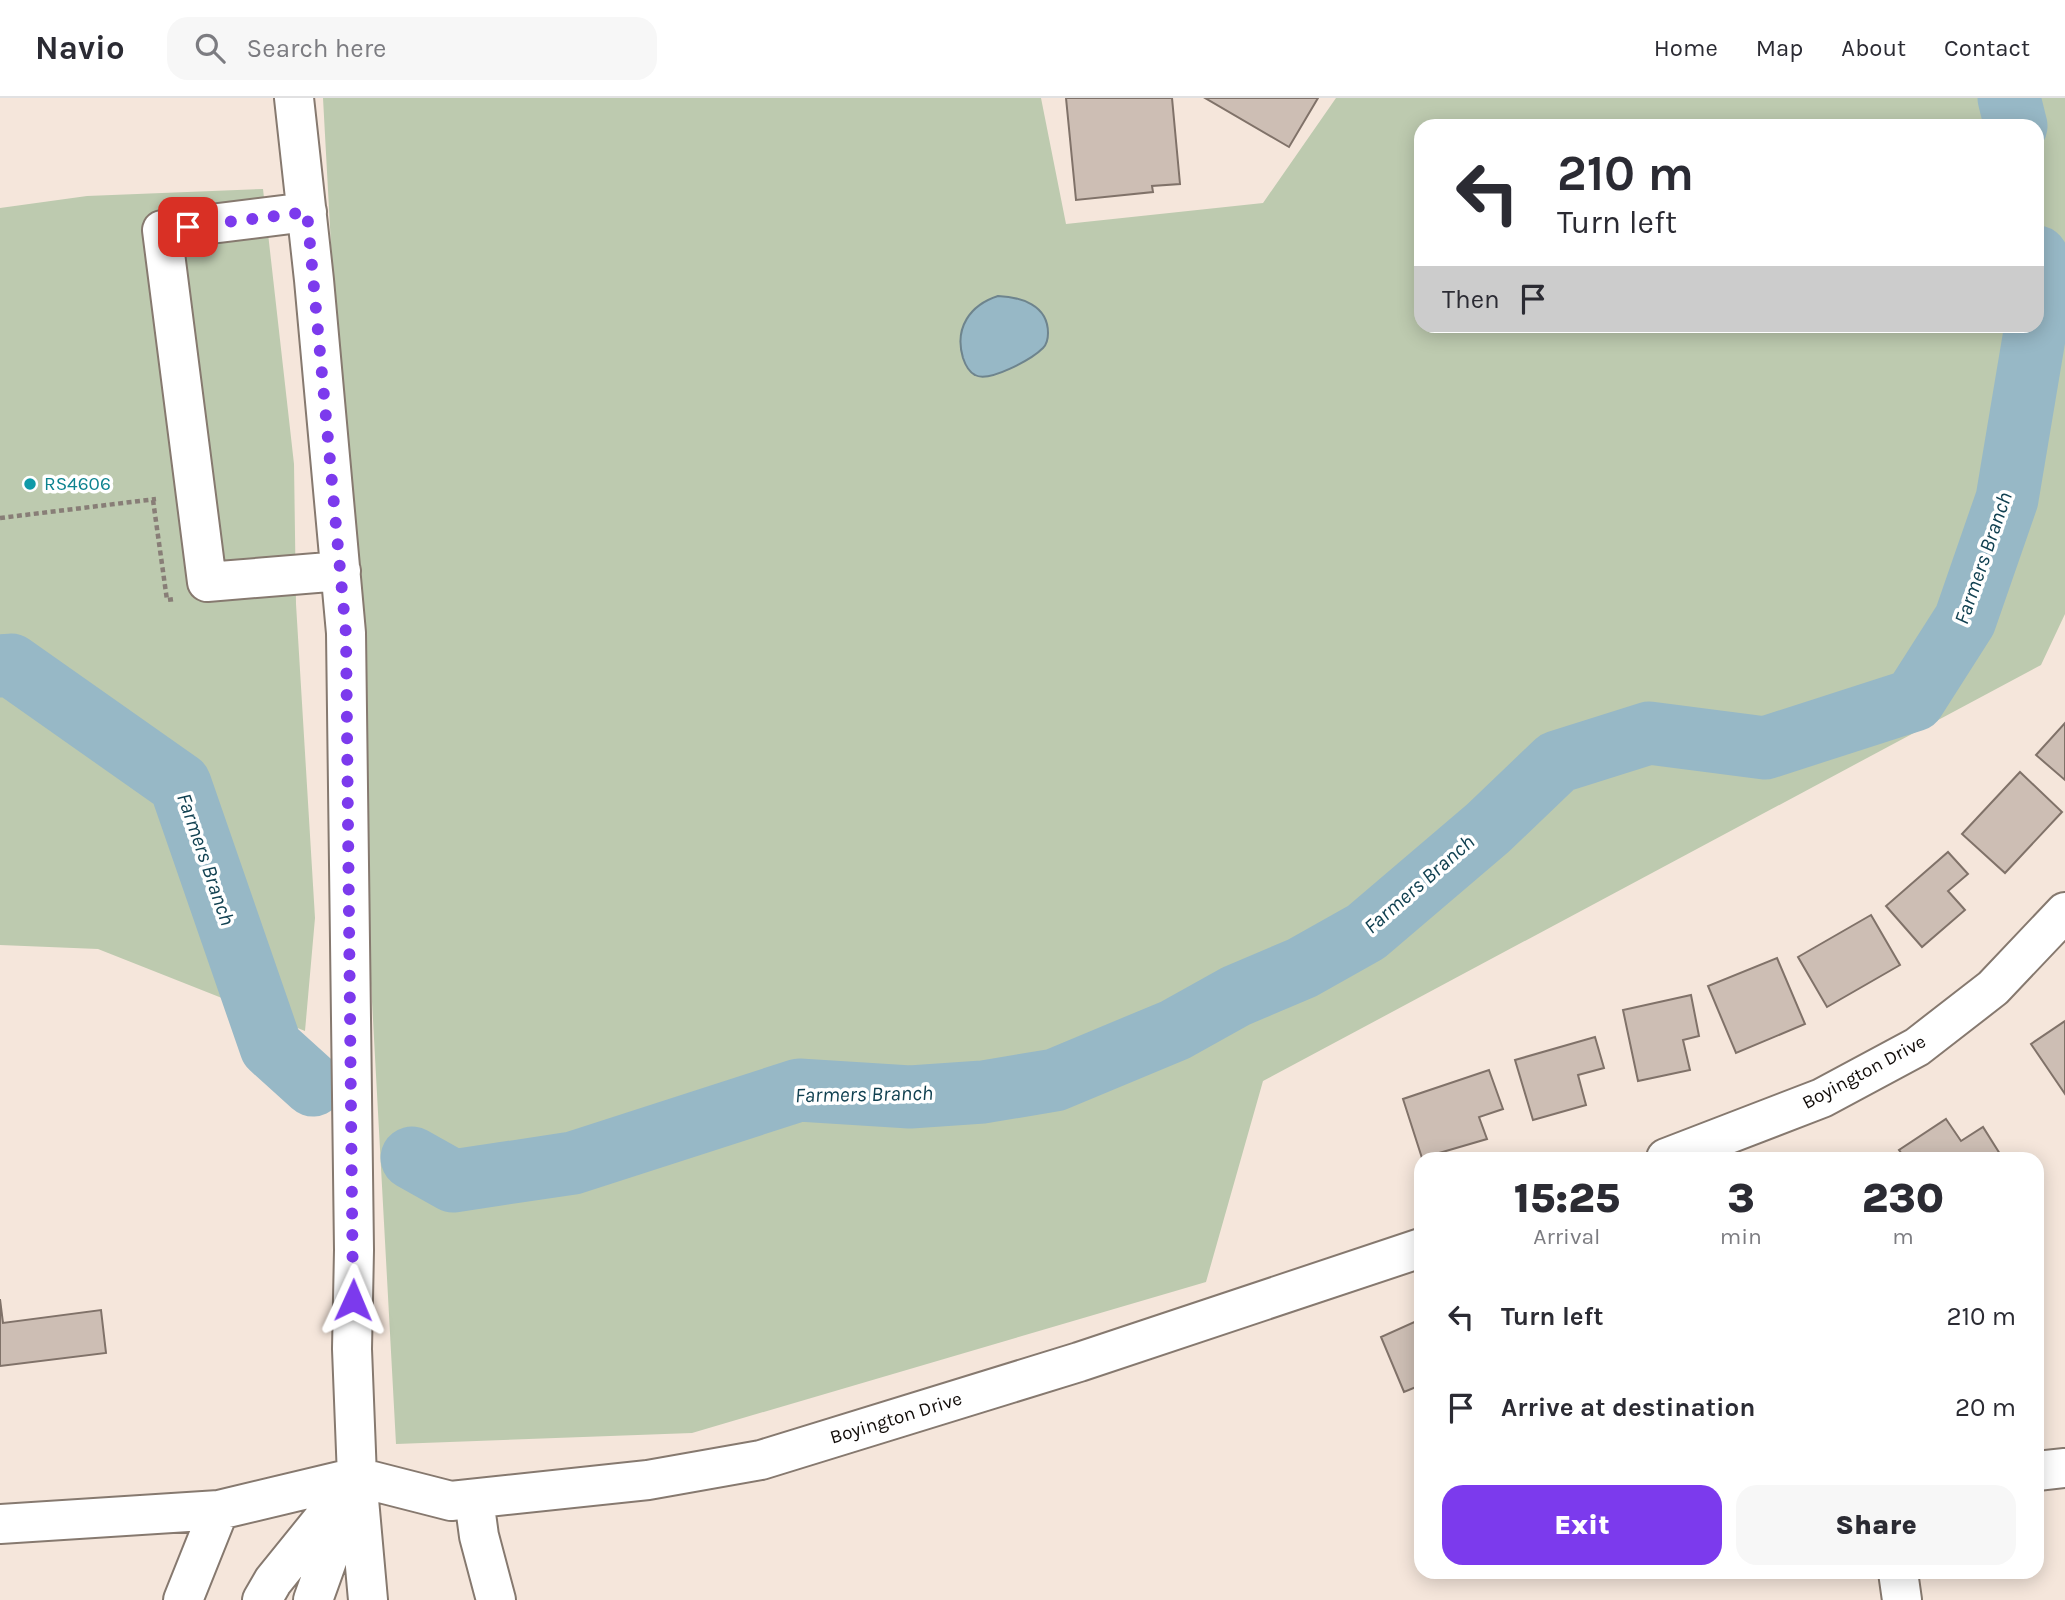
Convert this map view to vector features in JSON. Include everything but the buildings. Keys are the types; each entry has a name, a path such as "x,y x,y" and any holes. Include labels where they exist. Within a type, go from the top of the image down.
{"street":[{"path":"294,98 346,634 354,1250 352,1349 357,1477 368,1600"},
{"path":"307,212 162,230 207,582 341,570"},
{"name":"Boyington Drive","path":"1682,1152 1822,1098 1917,1047 1993,988 2065,912"},
{"name":"Boyington Drive","path":"357,1477 451,1501 648,1480 761,1460 1079,1362 1414,1250"},
{"path":"2044,1470 2065,1468"},
{"path":"0,1524 219,1510 357,1477"},
{"path":"262,1600 273,1581 357,1477"},
{"path":"291,1600 357,1477"},
{"path":"313,1600 357,1477"},
{"path":"474,1499 479,1536 496,1600"},
{"path":"183,1600 219,1510"},
{"path":"1899,1579 1902,1600"}],"path":[{"path":"0,518 196,495"}],"green space":[{"path":"323,98 1041,98 1066,224 1263,203 1336,98 2065,98 2065,614 2041,665 1263,1081 1206,1282 692,1433 396,1444"},
{"path":"263,189 294,464 296,604 315,918 305,1031 98,949 0,945 0,208 87,196"}],"water":[{"path":"998,296 1016,298 1038,309 1047,323 1047,341 1037,353 1010,369 981,377 975,375 966,365 961,337 972,312 979,305"}],"waterway":[{"name":"Farmers Branch","path":"2009,98 2014,119"},
{"name":"Farmers Branch","path":"412,1158 453,1181 573,1163 799,1090 910,1097 983,1092 1055,1080 1175,1030 1236,996 1302,968 1366,932 1488,828 1557,762 1649,733 1765,748 1914,700 1965,620 2007,499 2035,333"},
{"name":"Farmers Branch","path":"0,666 11,665 180,784 271,1047 313,1085"}],"place":[{"name":"RS4606","path":"30,484"}],"route":[{"path":"188,227 307,212 346,634 353,1300"}]}
